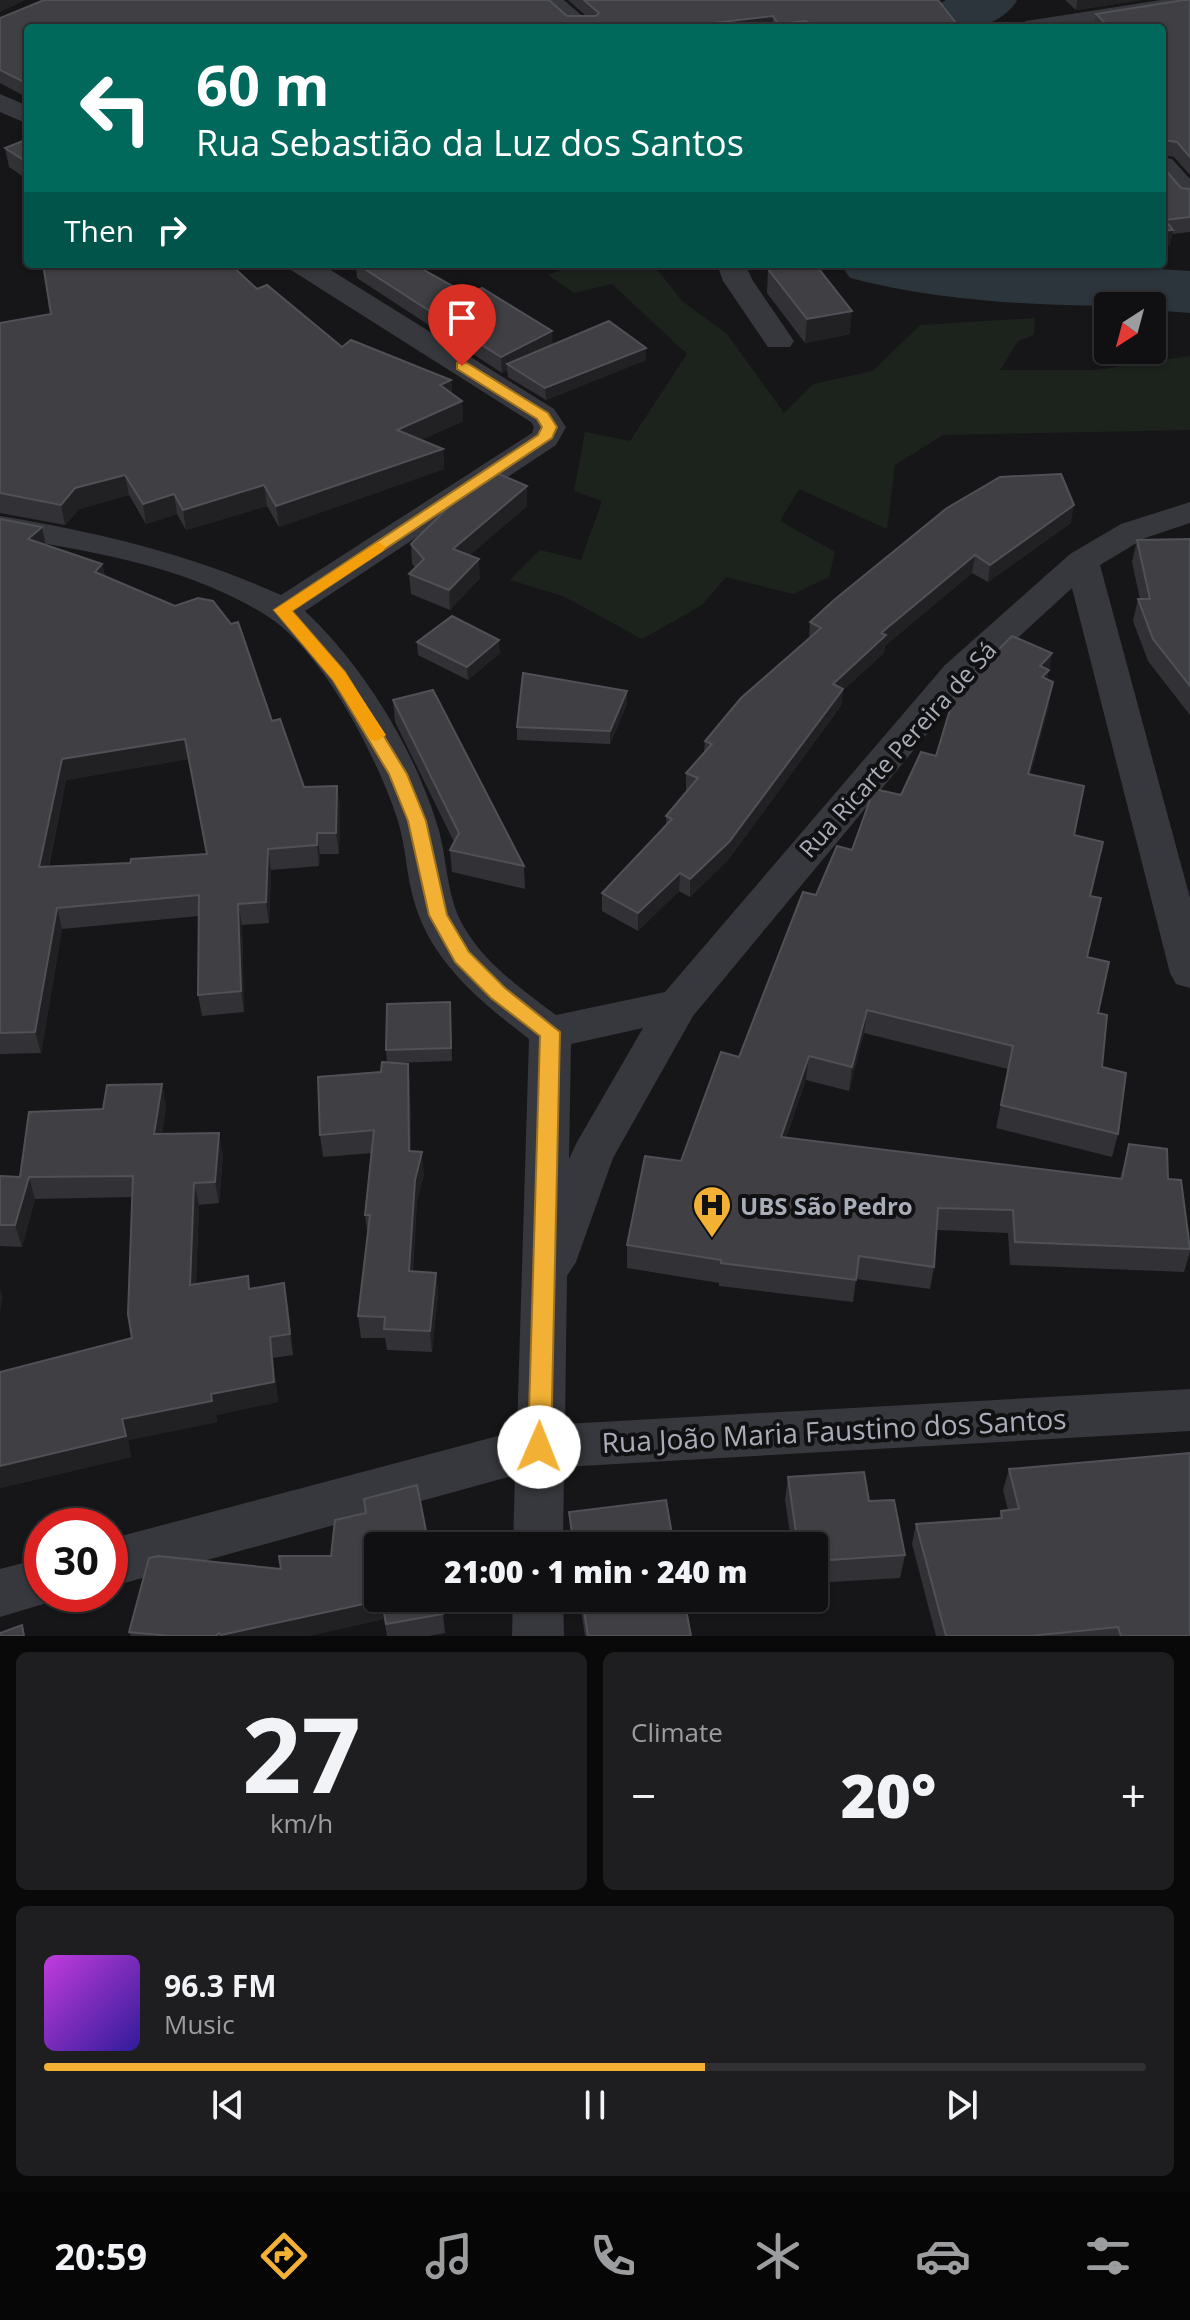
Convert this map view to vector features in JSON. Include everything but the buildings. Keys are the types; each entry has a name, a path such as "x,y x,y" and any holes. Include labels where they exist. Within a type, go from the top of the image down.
{"street":[{"path":"549,0 579,24"},
{"path":"1030,23 1190,3"},
{"path":"0,102 24,114"},
{"path":"282,610 545,438 550,427 543,416 307,268"},
{"path":"733,268 738,281 779,341"},
{"name":"Rua Ricarte Pereira de Sá","path":"543,1291 592,1155 678,1005 947,685 1014,620 1082,561 1133,531 1190,512"},
{"path":"0,526 130,550 229,584 282,610 339,676 398,774 417,821 438,915 462,957 498,993 550,1032 678,1005"},
{"path":"1082,561 1190,973"},
{"path":"538,1532 550,1032"},
{"name":"Rua João Maria Faustino dos Santos","path":"128,1558 539,1447 1190,1410"},
{"path":"0,1593 24,1587"},
{"path":"538,1612 538,1636"}],"shaded area":[{"path":"566,268 656,268 682,301 727,334 784,413 813,384 873,371 920,325 1035,318 1034,335 1018,341 1000,370 1096,370 1136,364 1166,364 1166,360 1190,356 1190,430 943,435 895,465 887,529 799,489 780,521 835,552 829,577 793,594 726,577 702,605 642,639 563,596 510,580 540,550 581,560 602,501 574,491 585,432 630,441 687,354 612,284 574,293 548,275"}],"waterway":[{"path":"945,24 988,1"},
{"path":"889,268 912,274 1190,292"}],"slow traffic":[{"path":"377,735 314,643 282,610 378,547"}],"place":[{"name":"UBS São Pedro","path":"712,1239"}],"route":[{"path":"462,366 543,416 550,427 545,438 282,610 314,643 339,676 373,727 398,774 417,821 438,915 462,957 498,993 550,1032 539,1447"}]}
